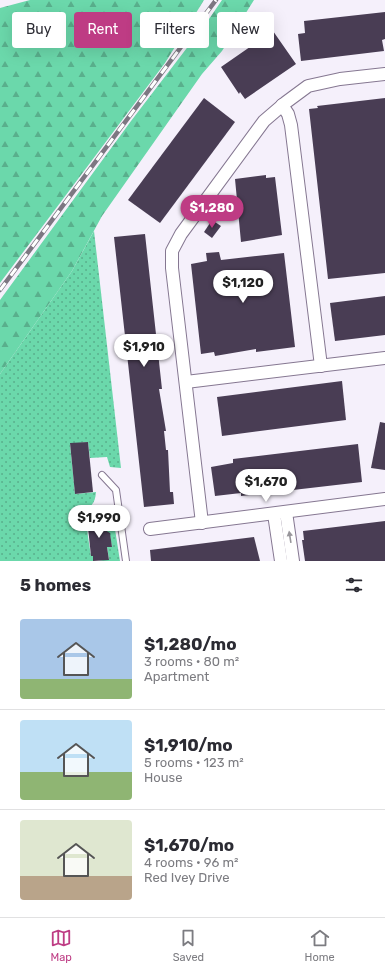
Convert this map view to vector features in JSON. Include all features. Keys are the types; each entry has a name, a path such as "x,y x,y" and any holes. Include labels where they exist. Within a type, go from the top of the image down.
{"street":[{"path":"202,523 172,268 172,251 181,234 264,121 282,105 308,86 340,79 385,74"},
{"path":"282,105 288,114 291,125 320,366"},
{"path":"186,382 385,358"},
{"path":"150,529 385,499"},
{"path":"286,512 293,561"},
{"path":"274,514 281,561"}],"lane":[{"path":"102,475 116,490 126,561"}],"green space":[{"path":"30,0 204,0 197,12 140,12 140,48 174,48 165,63 0,283 0,8"},
{"path":"222,0 254,0 246,12 217,12 217,48 224,48 202,74 102,216 72,271 0,374 0,300 131,121 187,48 209,48 209,19"},
{"path":"94,231 121,468 110,467 107,457 90,458 88,442 70,444 75,494 96,492 87,517 89,545 91,556 93,556 93,561 0,561 0,374 72,271"},
{"path":"114,523 120,561 98,561 109,559 107,547 112,547 110,535 107,535 105,525"}],"building":[{"path":"385,12 385,39 382,40 384,51 301,61 298,34 305,33 304,21"},
{"path":"274,32 296,64 245,99 240,92 239,94 221,67 248,48 274,48"},
{"path":"204,98 235,122 160,223 128,200"},
{"path":"385,98 385,273 328,279 309,109 318,108 317,106"},
{"path":"266,175 266,178 275,177 282,235 241,242 235,179"},
{"path":"212,220 221,226 212,238 204,232"},
{"path":"145,234 162,389 159,389 166,431 164,431 166,450 168,450 170,492 173,492 174,504 144,507 114,237"},
{"path":"219,252 221,260 284,253 295,347 256,352 256,349 215,356 214,352 201,354 191,264 207,261 206,253"},
{"path":"385,296 385,335 335,341 330,303"},
{"path":"342,381 346,420 222,436 217,397"},
{"path":"380,422 385,423 385,470 371,468"},
{"path":"88,442 93,492 75,494 70,443"},
{"path":"358,444 362,482 241,496 241,493 215,496 211,467 233,463 233,459"},
{"path":"104,516 105,530 110,533 112,547 107,547 109,560 93,561 93,556 91,556 87,518"},
{"path":"385,521 385,561 305,561 302,540 304,540 303,531"},
{"path":"254,537 260,561 151,561 150,550"}],"railway":[{"path":"0,290 216,0"}]}
